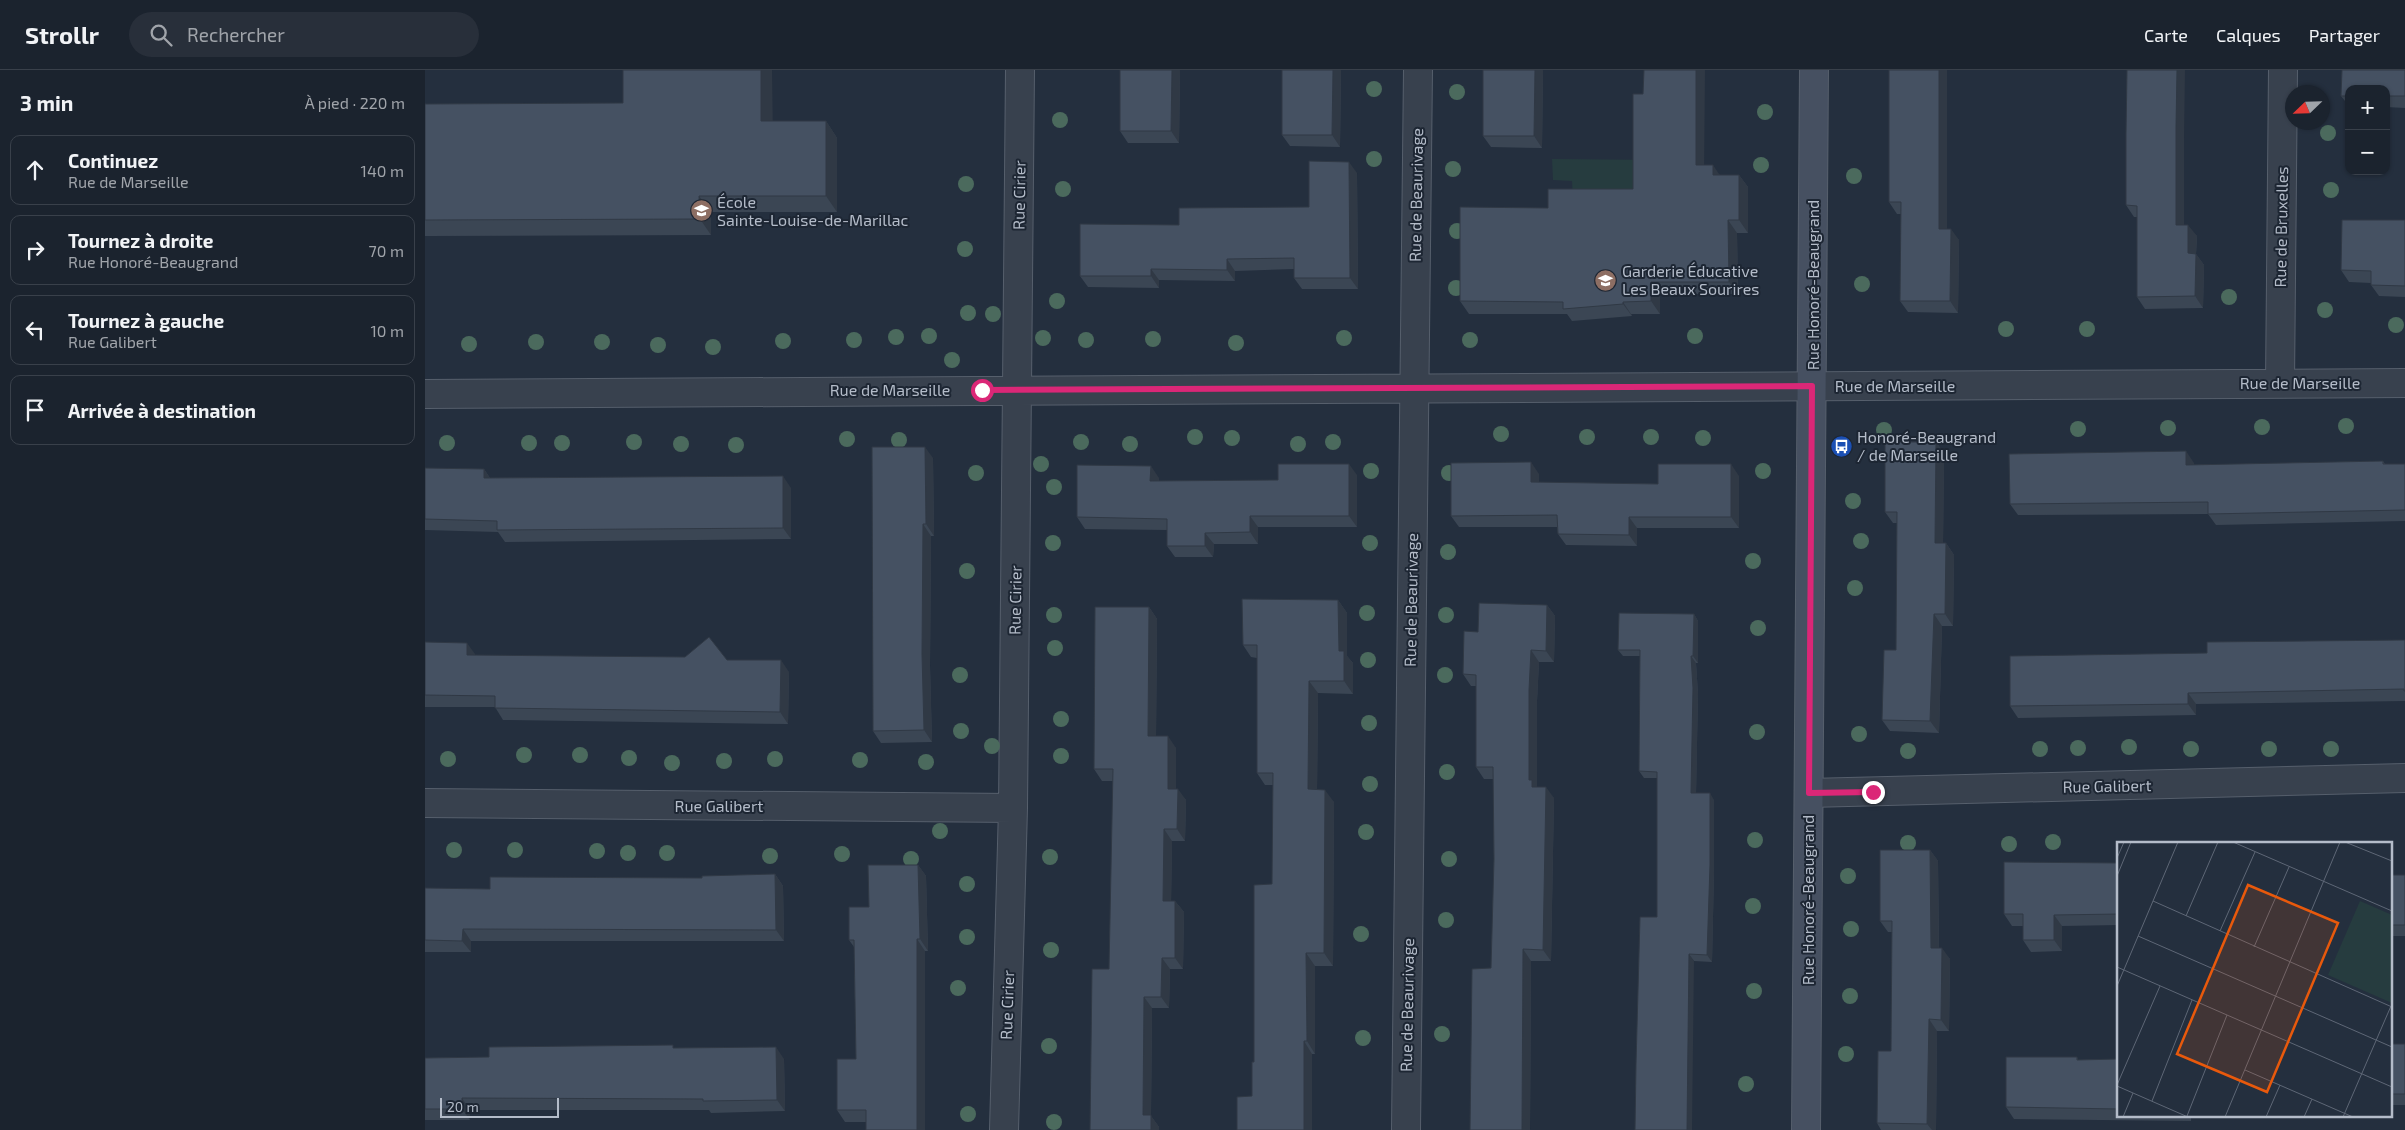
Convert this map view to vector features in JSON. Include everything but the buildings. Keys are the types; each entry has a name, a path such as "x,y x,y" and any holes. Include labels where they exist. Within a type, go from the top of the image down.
{"street":[{"name":"Rue Cirier","path":"1004,1130 1013,808 1020,70"},
{"name":"Rue de Beaurivage","path":"1406,1130 1418,70"},
{"name":"Rue Honoré-Beaugrand","path":"1806,1130 1814,70"},
{"name":"Rue de Bruxelles","path":"2280,383 2283,70"},
{"name":"Rue de Marseille","path":"425,394 1414,387 2405,383"},
{"name":"Rue Galibert","path":"1809,793 2405,778"},
{"name":"Rue Galibert","path":"425,803 1013,808"}],"green space":[{"path":"1552,159 1661,160 1660,246 1573,201 1572,181 1553,180"}],"place":[{"name":"École Sainte-Louise-de-Marillac","path":"701,211"},
{"name":"Garderie Éducative Les Beaux Sourires","path":"1606,280"},
{"name":"Honoré-Beaugrand / de Marseille","path":"1841,446"}],"route":[{"path":"982,390 1812,386 1809,793 1873,792"}]}
